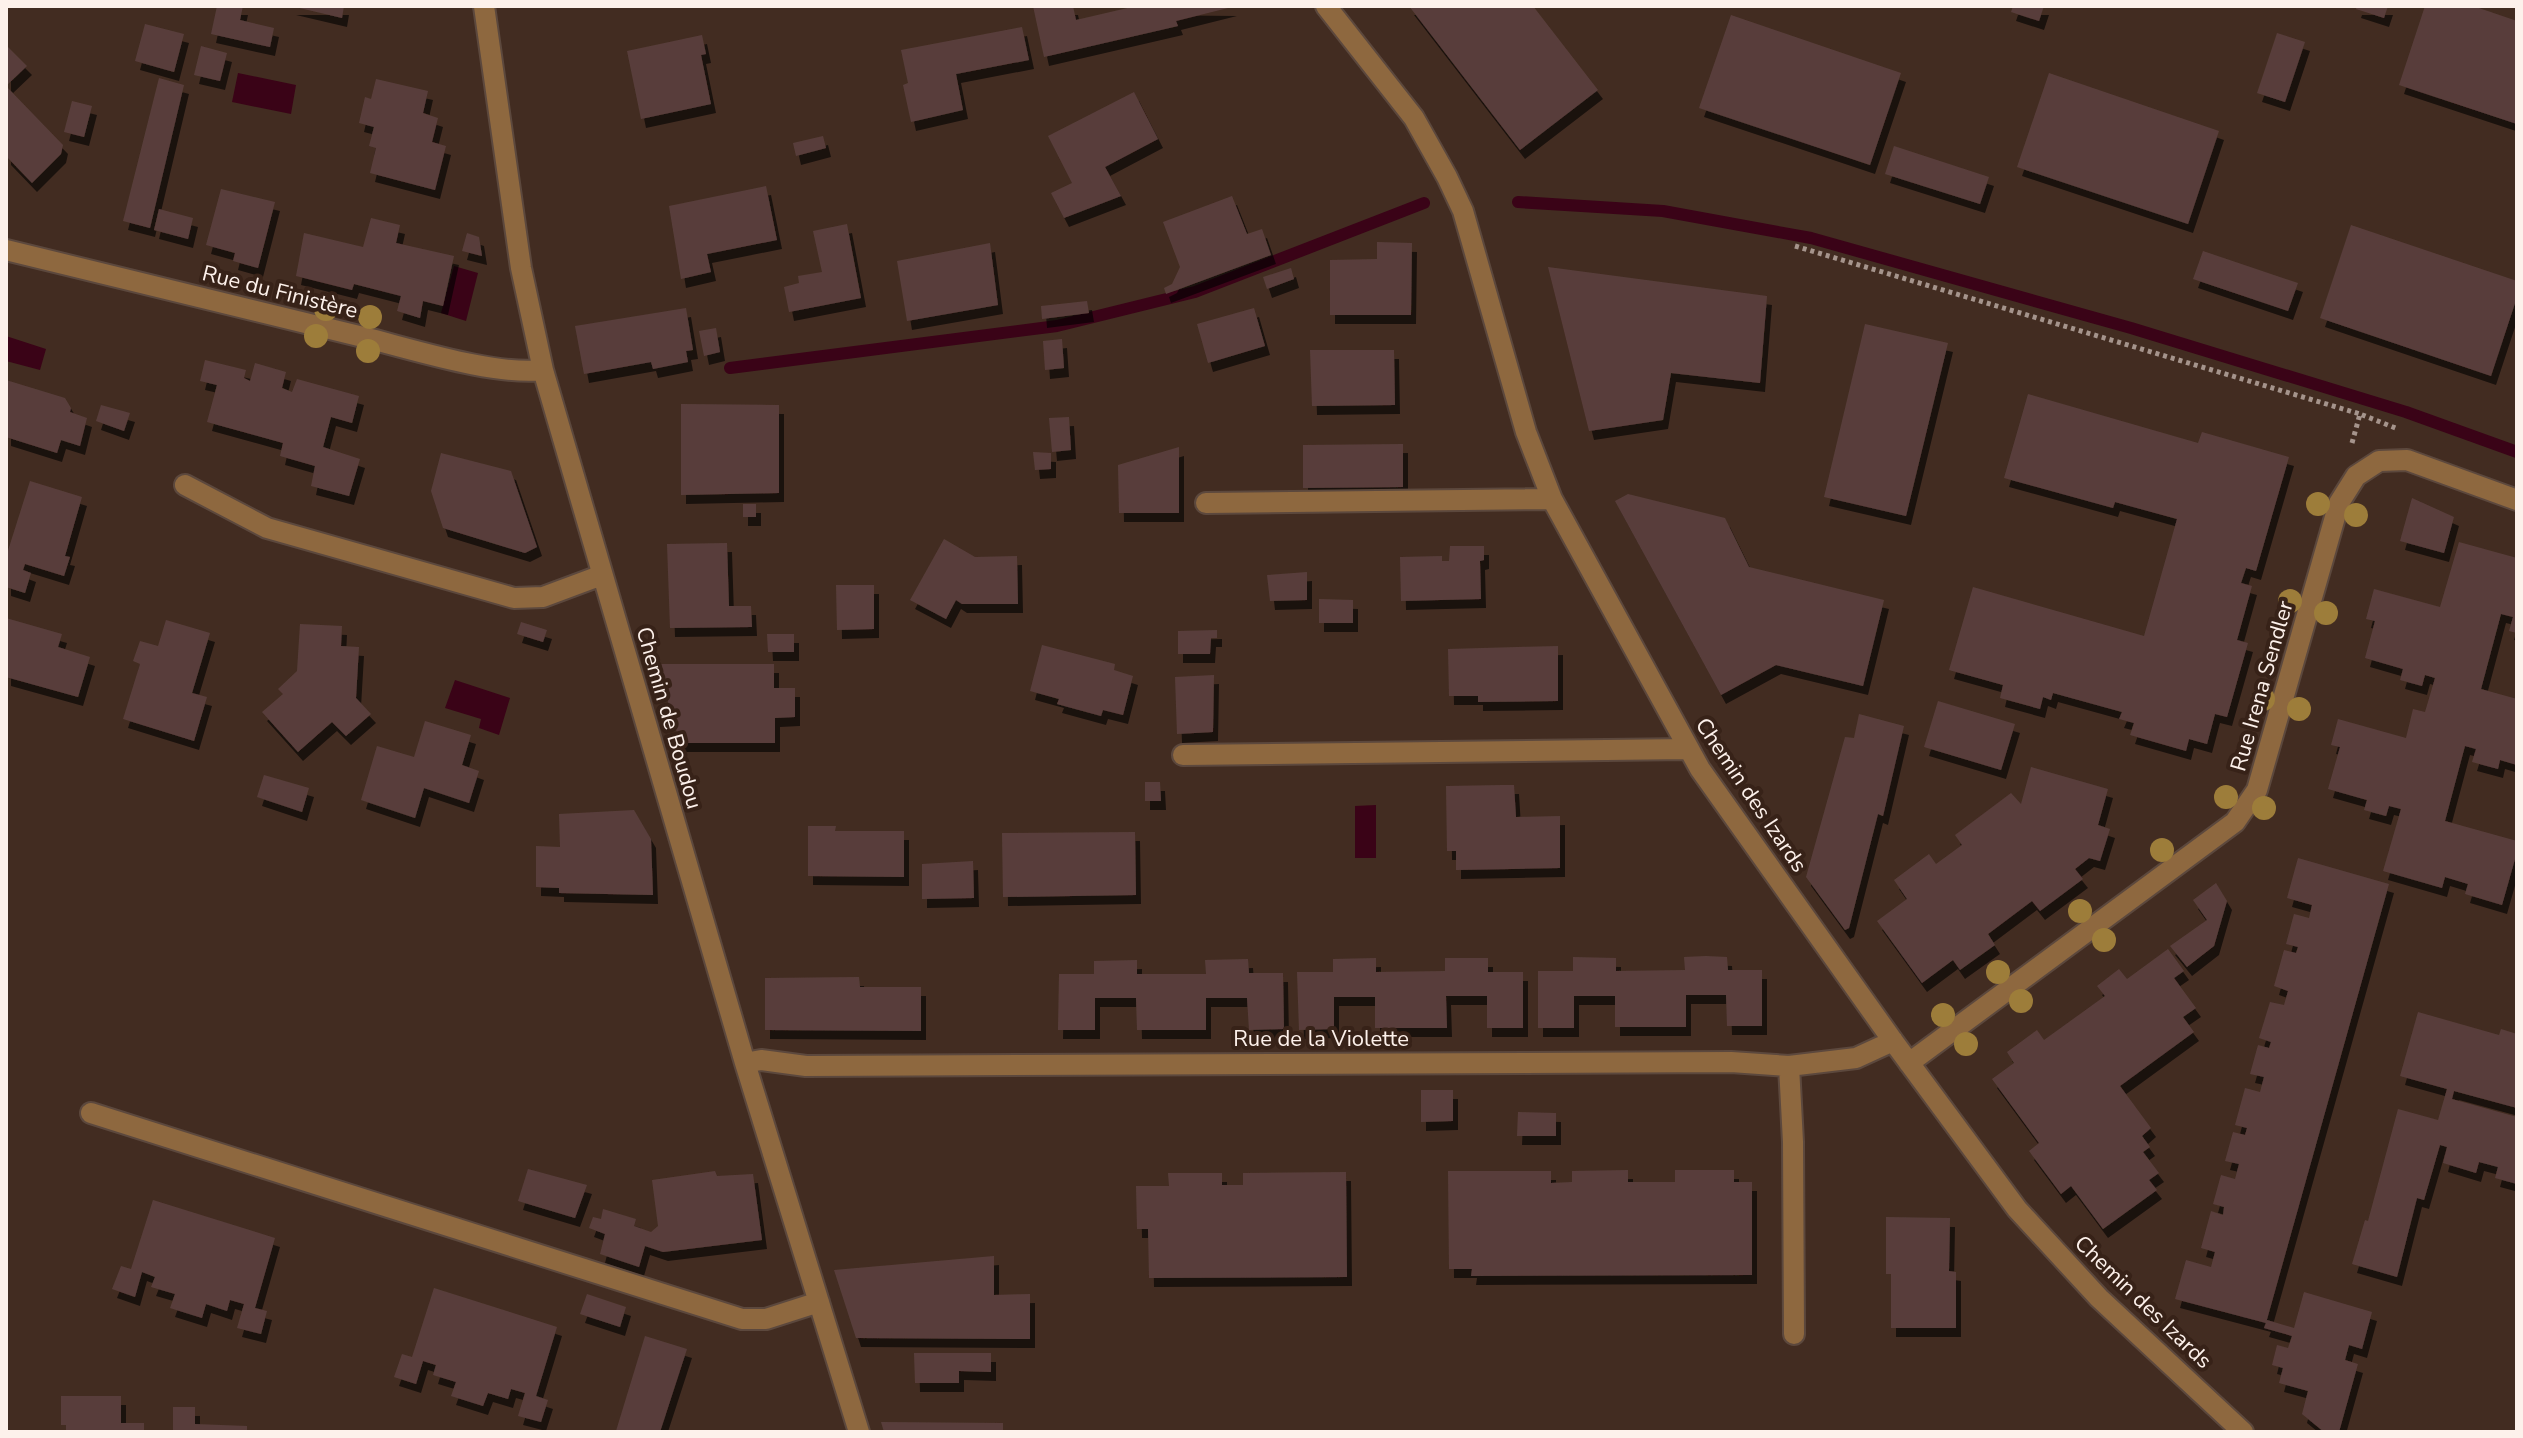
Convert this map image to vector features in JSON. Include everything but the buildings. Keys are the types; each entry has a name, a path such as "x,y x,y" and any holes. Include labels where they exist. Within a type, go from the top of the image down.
{"street":[{"name":"Chemin de Boudou","path":"484,6 521,268 543,370 745,1063 859,1432"},
{"name":"Chemin des Izards","path":"1326,6 1414,118 1452,188 1469,231 1526,432 1552,499 1700,769 1893,1041 2017,1209 2099,1298 2243,1432"},
{"name":"Rue du Finistère","path":"6,250 423,352 508,370 543,370"},
{"name":"Rue Irena Sendler","path":"1909,1063 2235,822 2257,790 2339,503 2356,476 2379,461 2407,460 2517,500"},
{"path":"185,485 267,528 514,598 543,597 602,575"},
{"path":"1206,503 1552,499"},
{"path":"1183,755 1688,749"},
{"name":"Rue de la Violette","path":"745,1063 761,1060 822,1066 1731,1062 1789,1066 1856,1058 1893,1041"},
{"path":"1789,1066 1793,1142 1794,1334"},
{"path":"91,1113 742,1319 766,1319 819,1302"}],"path":[{"path":"1795,246 2360,414"}],"shaded area":[{"path":"238,73 296,85 291,114 232,102"},
{"path":"454,266 478,273 466,321 441,313"},
{"path":"6,336 46,349 40,370 6,361"},
{"path":"455,680 510,698 499,735 479,728 481,719 445,708"},
{"path":"1376,805 1376,858 1355,858 1355,806"}],"waterway":[{"path":"1518,202 1663,211 1811,238 2131,328 2406,412 2517,452"},
{"path":"730,368 1057,326 1195,292 1424,203"}]}
